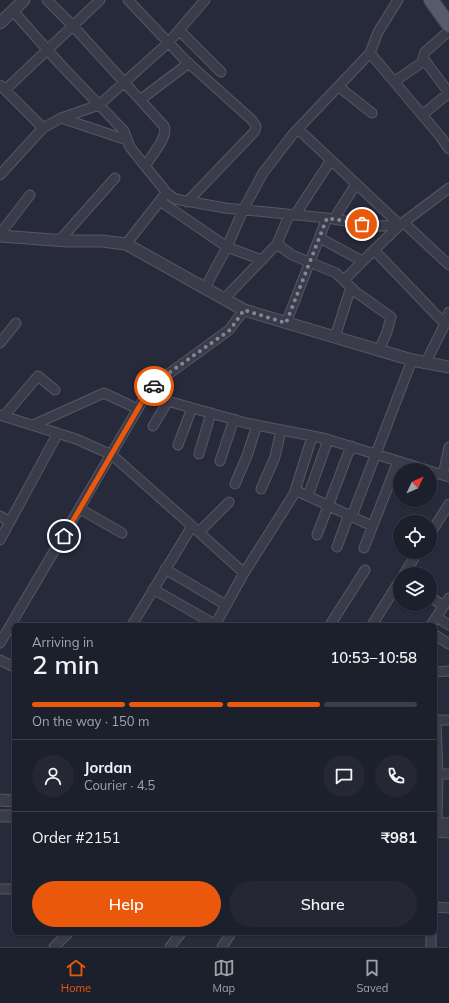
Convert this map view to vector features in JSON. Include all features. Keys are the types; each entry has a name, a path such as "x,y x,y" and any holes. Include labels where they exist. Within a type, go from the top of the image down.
{"main road":[{"path":"431,0 449,25"}],"street":[{"path":"0,23 24,0"},
{"path":"47,0 72,25 166,130 164,137 145,166"},
{"path":"43,128 2,88 100,0"},
{"path":"128,0 188,63 252,120 256,126 255,131 187,202"},
{"path":"0,175 43,128 61,118 99,105 168,43 205,0"},
{"path":"205,288 228,247 243,210 263,173 298,129 370,53 378,32 398,0"},
{"path":"13,11 124,131 128,140 145,166 167,193 175,199 243,210 330,219 376,226 401,224"},
{"path":"178,30 221,72"},
{"path":"422,115 449,93 424,61 425,52 449,31"},
{"path":"370,53 395,81 449,149"},
{"path":"395,81 424,61"},
{"path":"140,100 188,63"},
{"path":"339,87 372,113"},
{"path":"61,118 128,140"},
{"path":"298,129 356,184 449,265"},
{"path":"224,299 277,244 292,215 331,160"},
{"path":"59,241 115,178"},
{"path":"286,323 309,261 320,238 330,219 356,184"},
{"path":"344,280 401,224 449,188"},
{"path":"126,244 167,193"},
{"path":"0,235 30,195"},
{"path":"160,201 228,247 262,260"},
{"path":"0,235 59,241 102,241 126,244 244,310 412,360 449,367"},
{"path":"320,238 362,261"},
{"path":"277,244 292,255 336,273 351,287 391,317 387,332 379,350"},
{"path":"374,250 445,324"},
{"path":"335,337 351,287"},
{"path":"0,643 146,395 166,375 230,330 244,310"},
{"path":"426,362 445,324 449,312"},
{"path":"0,343 16,323"},
{"path":"337,547 412,360"},
{"path":"55,390 38,376 2,415 58,433 112,455 244,573"},
{"path":"33,425 104,393 138,409"},
{"path":"146,395 257,425 351,446 405,463"},
{"path":"153,426 168,401"},
{"path":"178,445 192,408"},
{"path":"199,454 211,413"},
{"path":"220,461 234,419"},
{"path":"235,484 247,456 257,425"},
{"path":"261,489 275,457 280,430"},
{"path":"0,540 58,433"},
{"path":"217,623 244,573 295,490 312,437"},
{"path":"308,496 328,440"},
{"path":"317,535 330,506 351,446"},
{"path":"446,476 449,447"},
{"path":"364,548 398,461"},
{"path":"295,490 372,526"},
{"path":"133,623 165,569 196,529 229,502"},
{"path":"437,523 449,504"},
{"path":"80,509 122,533"},
{"path":"0,516 10,522"},
{"path":"165,569 226,605"},
{"path":"331,623 366,570"},
{"path":"152,589 212,623"},
{"path":"373,623 393,591"},
{"path":"432,623 446,602"},
{"path":"437,617 449,625"},
{"path":"437,636 449,644"},
{"path":"0,660 12,666"},
{"path":"437,672 449,672"},
{"path":"437,720 449,720"},
{"path":"437,774 449,774"},
{"path":"0,800 12,801"},
{"path":"0,816 12,816"},
{"path":"437,826 449,824"},
{"path":"437,826 449,832"},
{"path":"0,889 12,889"},
{"path":"437,907 449,908"},
{"path":"54,947 66,935"},
{"path":"170,947 179,935"},
{"path":"222,947 231,935"},
{"path":"431,935 431,947"}],"way so far":[{"path":"154,386 166,375 230,330 244,310 286,323 327,218 362,224"}],"route":[{"path":"64,536 146,395 154,386"}]}
